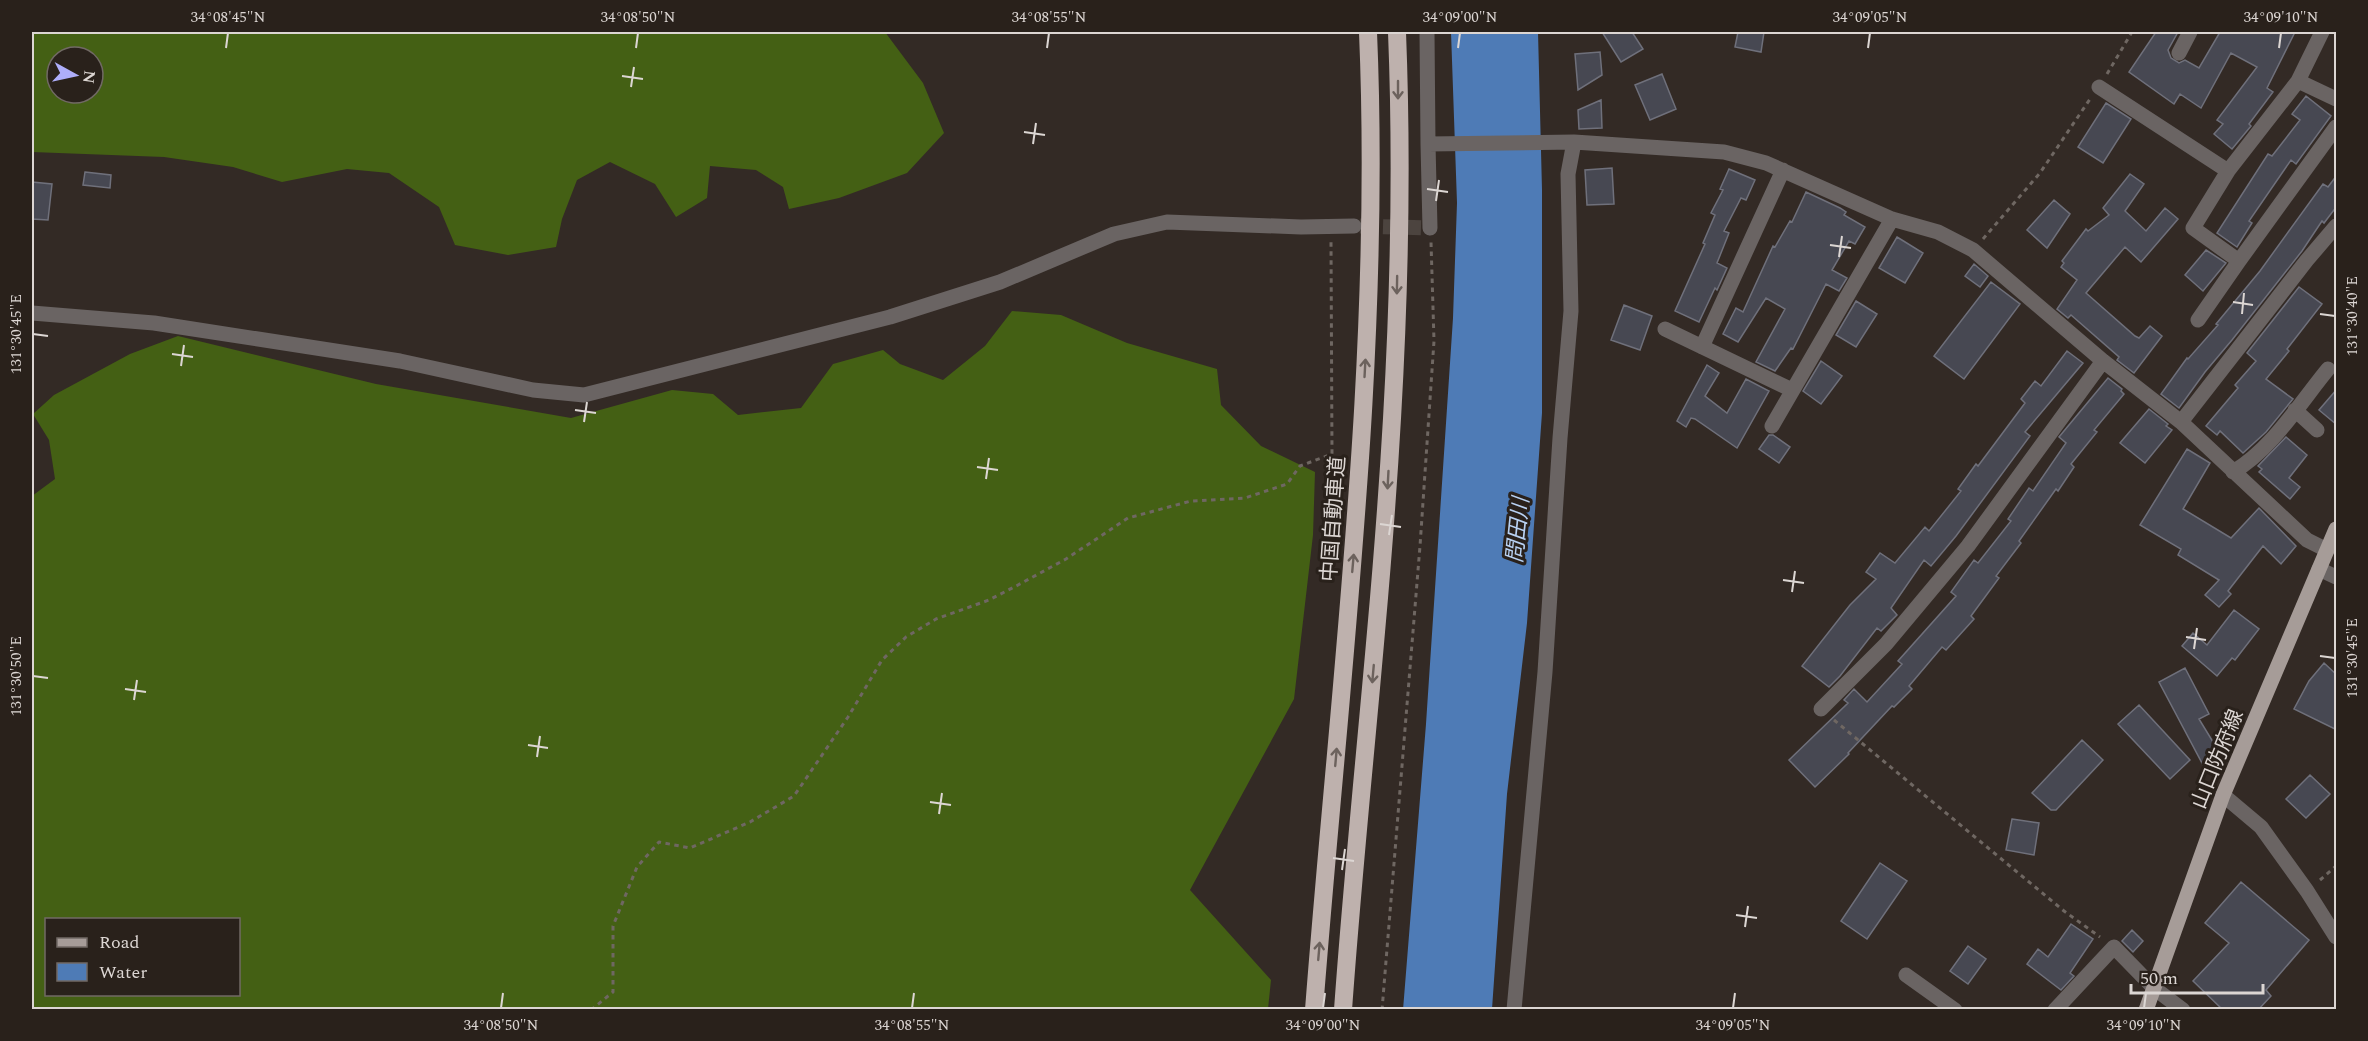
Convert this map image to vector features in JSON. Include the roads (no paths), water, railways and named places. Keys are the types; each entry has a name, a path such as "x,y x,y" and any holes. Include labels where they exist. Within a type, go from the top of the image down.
{"highway":[{"name":"中国自動車道","path":"1314,1010 1359,488 1368,321 1371,194 1368,32"},
{"path":"1343,1010 1378,606 1395,344 1399,193 1397,32"}],"main road":[{"name":"山口防府線","path":"2146,1010 2223,795 2337,529"}],"street":[{"path":"1427,32 1430,228"},
{"path":"2179,52 2190,32"},
{"path":"2239,261 2193,228 2228,171 2298,81 2322,32"},
{"path":"2298,81 2337,99"},
{"path":"2099,87 2228,171"},
{"path":"2198,320 2337,127"},
{"path":"1428,144 1574,142 1724,152 1766,163 1892,219 1938,232 1973,250 2103,361 2181,422 2307,540 2327,550"},
{"path":"1514,1010 1545,672 1560,438 1571,312 1568,174 1574,142"},
{"path":"1702,347 1783,170"},
{"path":"1772,426 1892,219"},
{"path":"32,313 154,323 400,361 533,390 584,394 890,317 1000,282 1114,234 1167,222 1354,226"},
{"path":"2181,422 2307,260 2337,226"},
{"path":"1665,329 1792,390"},
{"path":"1821,710 1886,644 1968,546 2103,361"},
{"path":"2233,472 2246,464 2279,431 2328,369"},
{"path":"2295,410 2317,430"},
{"path":"2319,569 2337,577"},
{"path":"2223,795 2261,827 2337,937"},
{"path":"2055,1010 2114,947 2154,988 2183,1010"},
{"path":"1906,975 1955,1010"}],"water":[{"name":"問田川","path":"1451,32 1538,32 1542,190 1542,413 1527,623 1507,794 1492,1009 1403,1010 1426,724 1453,318 1457,203"}],"tunnel":[{"path":"1360,226 1430,228"}]}
